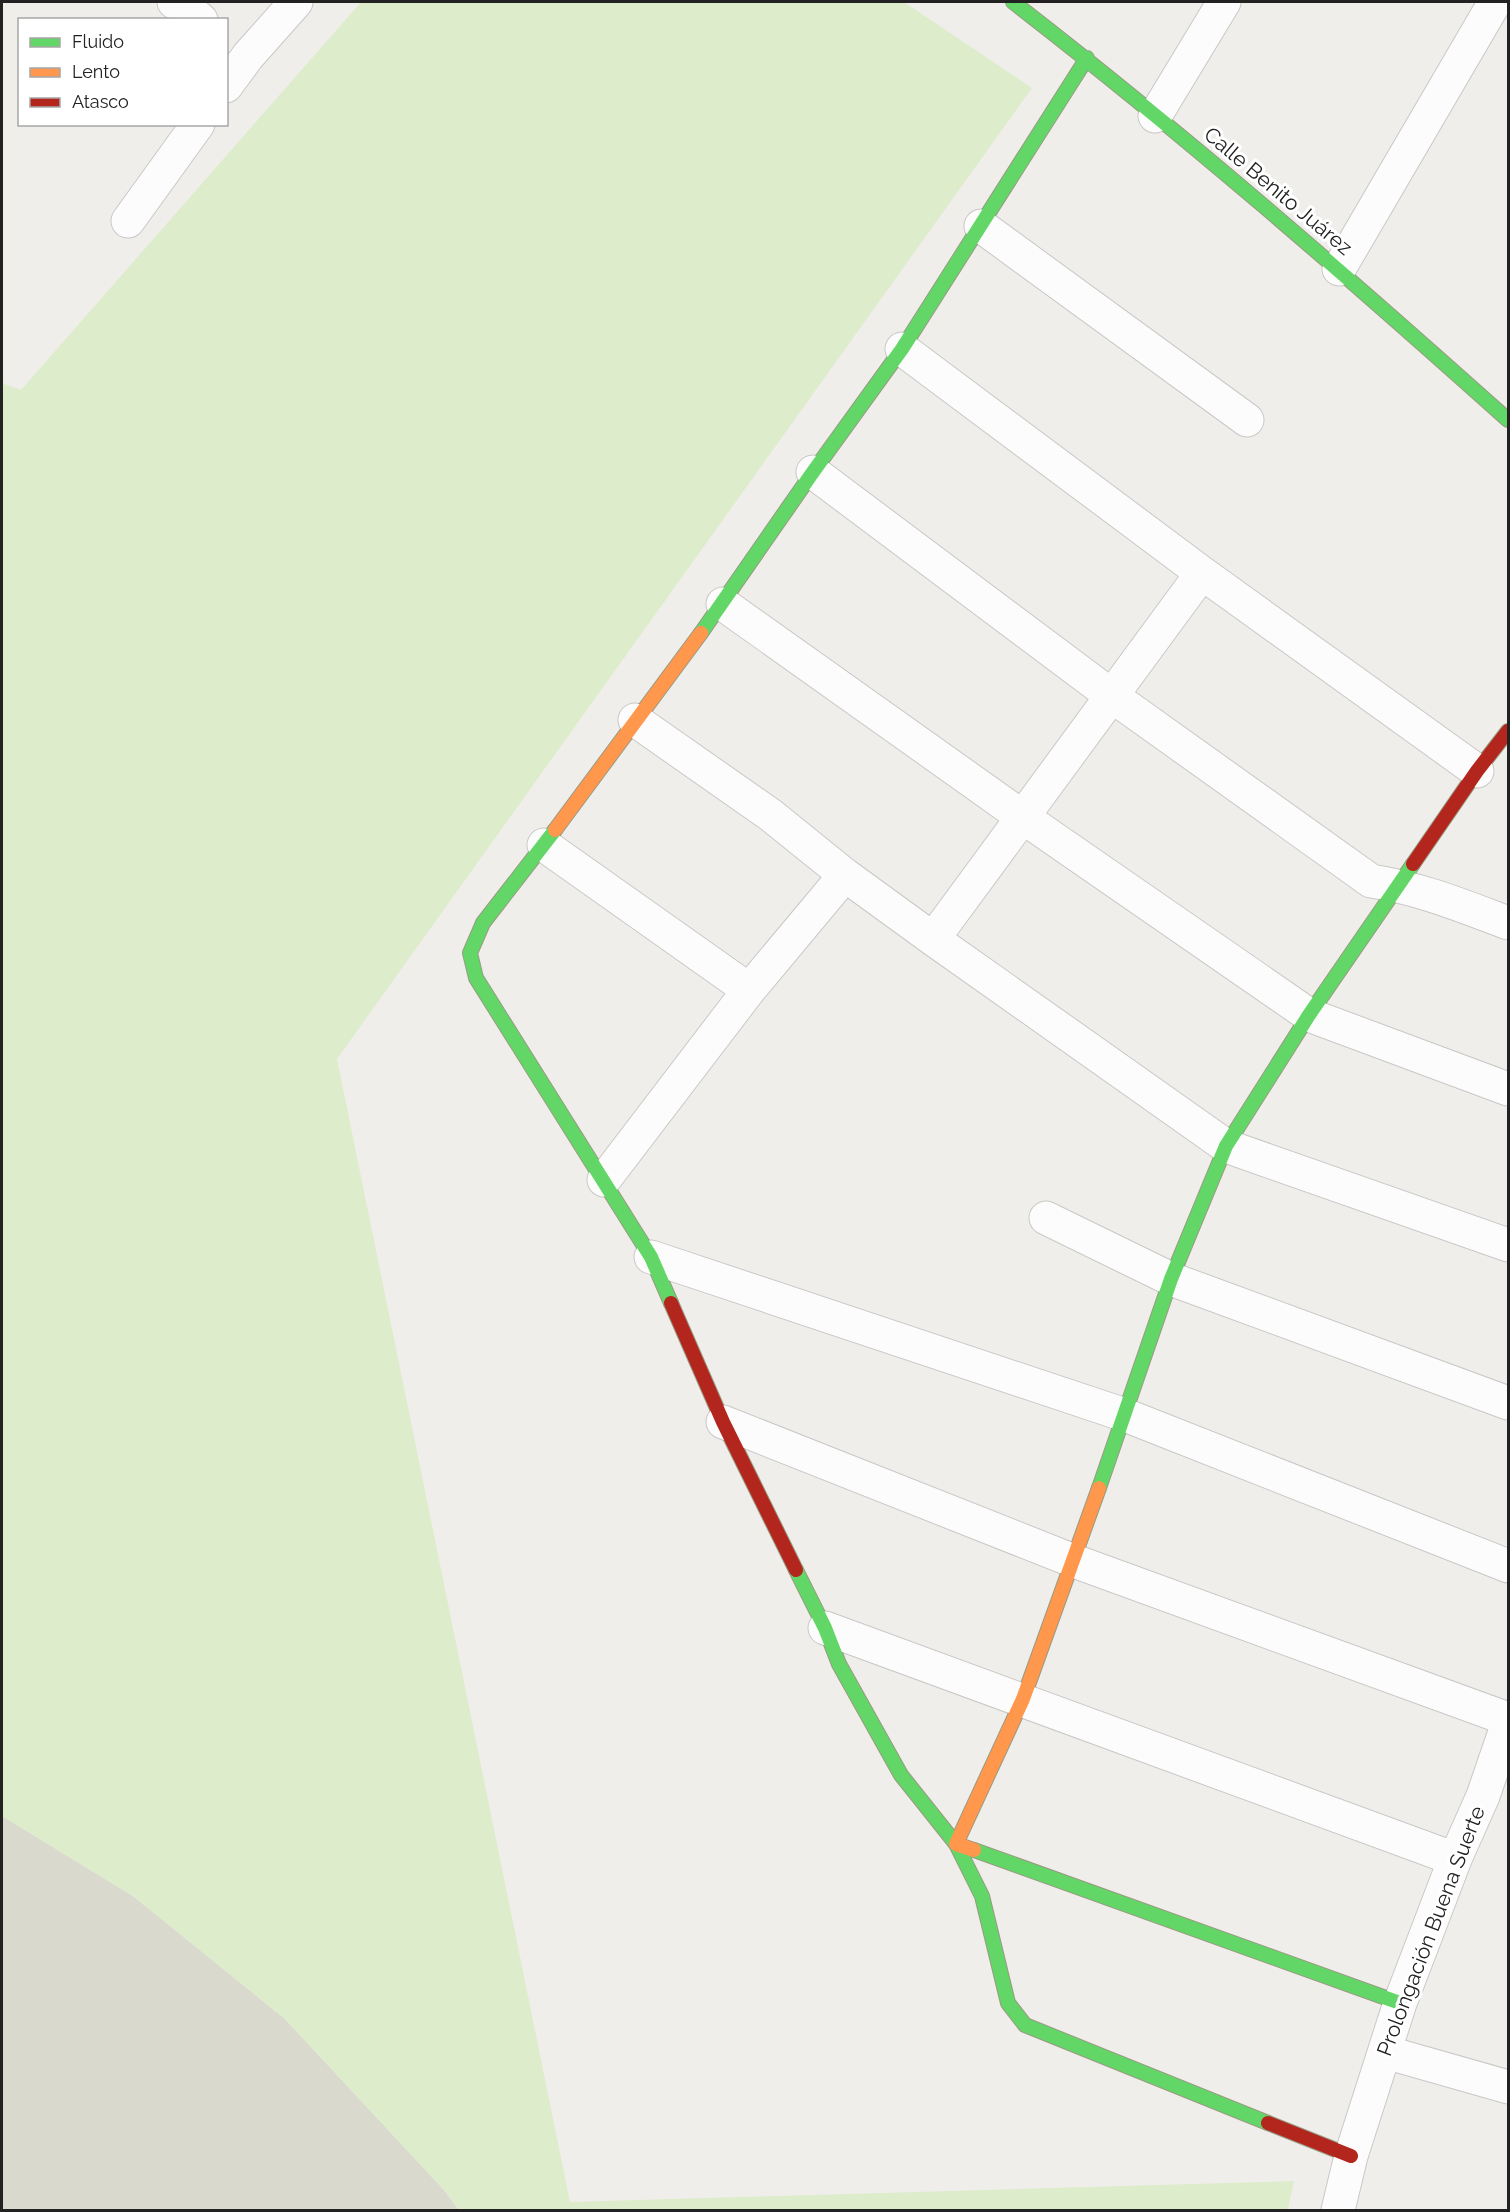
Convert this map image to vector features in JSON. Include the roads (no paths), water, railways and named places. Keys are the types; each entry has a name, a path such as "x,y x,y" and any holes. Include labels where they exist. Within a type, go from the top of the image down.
{"street":[{"path":"174,2 182,4 199,18"},
{"path":"228,79 237,48 296,2"},
{"name":"Calle Benito Juárez","path":"1013,2 1088,58 1339,269 1509,420"},
{"path":"1155,116 1224,2"},
{"path":"1339,269 1495,2"},
{"path":"1088,58 902,349 813,472 723,604 544,845 483,923 470,953 476,978 651,1257 723,1422 825,1628 839,1664 901,1775 956,1844 982,1896 1008,2003 1025,2025 1351,2156"},
{"path":"128,221 197,126"},
{"path":"981,226 1247,420"},
{"path":"902,349 1202,573 1477,771"},
{"path":"813,472 1112,696 1371,881 1400,885 1428,893 1509,923"},
{"path":"933,939 1202,573"},
{"path":"723,604 1024,818 1309,1015 1509,1089"},
{"path":"635,720 772,816 845,875 933,939 1226,1146 1509,1245"},
{"path":"956,1844 1023,1699 1074,1561 1171,1279 1226,1146 1309,1015 1477,771 1509,731"},
{"path":"544,845 749,990"},
{"path":"604,1180 749,990 845,875"},
{"path":"1046,1218 1171,1279 1509,1403"},
{"path":"651,1257 1125,1415 1509,1566"},
{"path":"723,1422 1074,1561 1509,1721"},
{"path":"825,1628 1455,1859"},
{"name":"Prolongación Buena Suerte","path":"1338,2211 1351,2156 1400,2003 1455,1859 1496,1800 1509,1721"},
{"path":"956,1844 1400,2003"},
{"path":"1385,2052 1509,2087"}]}
